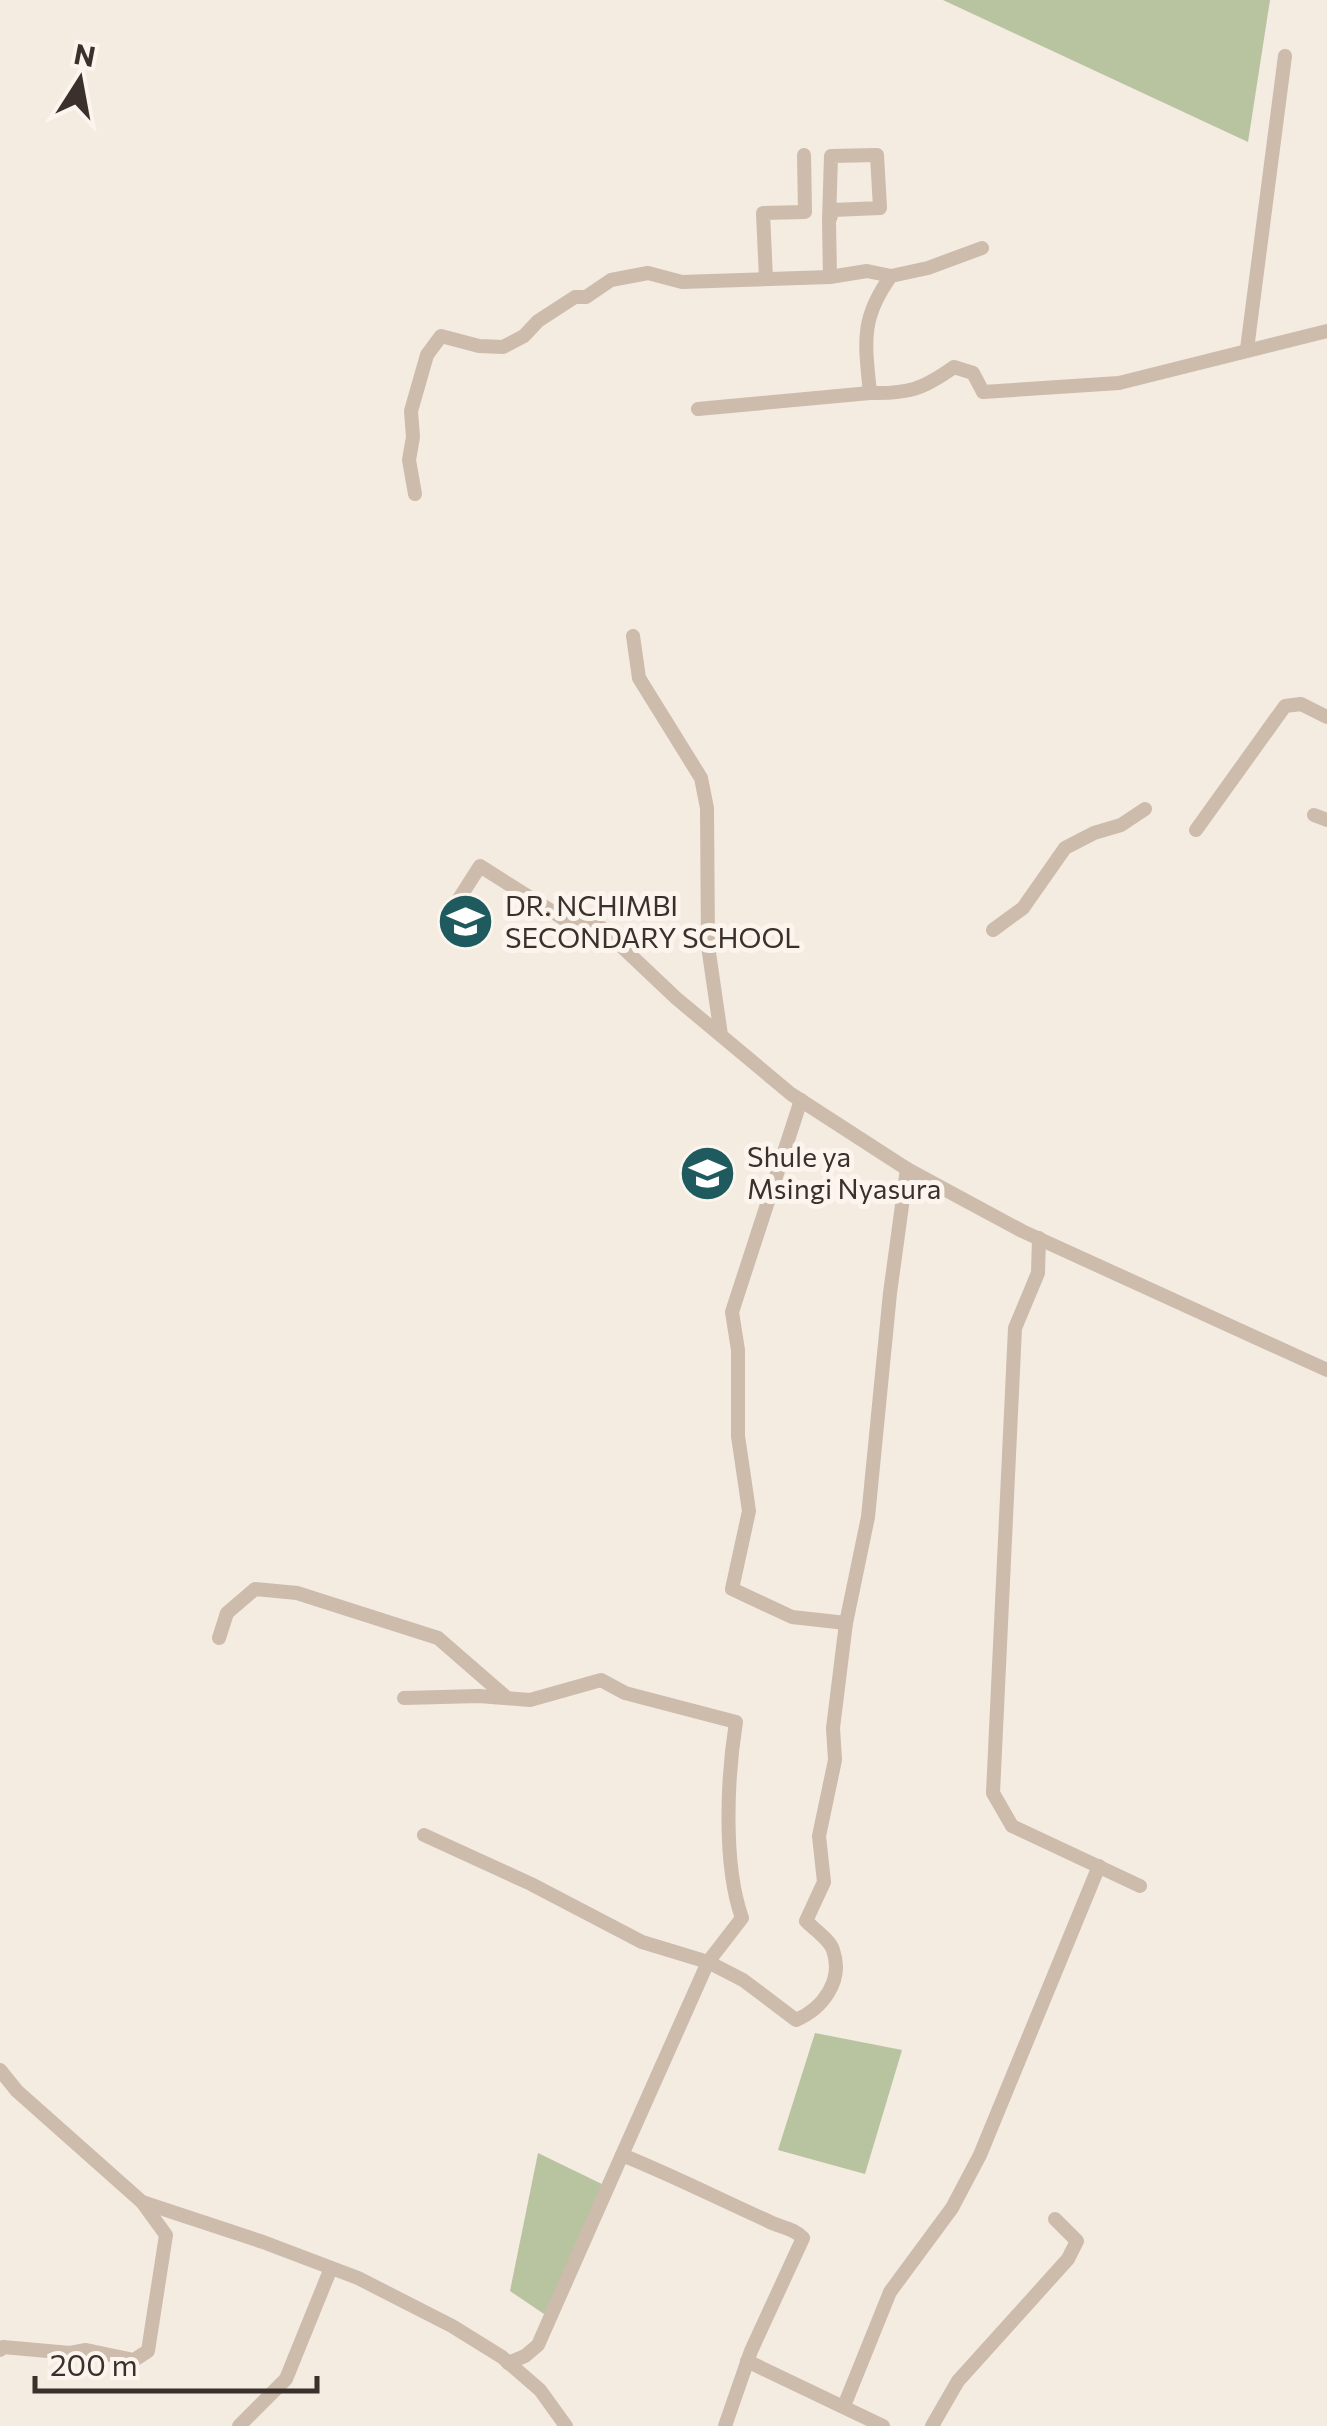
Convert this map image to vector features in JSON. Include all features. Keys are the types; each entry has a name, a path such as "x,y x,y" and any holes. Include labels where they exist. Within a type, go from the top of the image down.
{"street":[{"path":"1247,349 1285,56"},
{"path":"766,279 763,213 805,212 804,155"},
{"path":"829,221 834,210 880,208 877,155 831,156 829,221 830,277"},
{"path":"416,494 409,460 413,437 411,410 428,355 440,336 479,346 503,347 575,297 586,297 611,280 648,273 682,282 830,277 867,271 892,276 928,268 982,248"},
{"path":"870,393 864,337 867,319 892,276"},
{"path":"698,409 870,393 906,394 930,384 954,367 972,373 983,392 1120,383 1327,331"},
{"path":"633,636 640,678 700,778 708,808 708,946 721,1035"},
{"path":"1196,830 1285,706 1301,704 1327,717"},
{"path":"993,930 1023,908 1065,848 1121,825 1145,809"},
{"path":"455,905 480,866 572,924 602,928 721,1035 801,1100 907,1169 1039,1238 1327,1370"},
{"path":"801,1100 732,1312 738,1350 738,1436 749,1510 732,1589 792,1617 846,1623"},
{"path":"424,1835 531,1884 642,1942 708,1962 743,1980 796,2020 814,2012 834,1986 837,1971 833,1947 806,1922 824,1882 819,1836 835,1760 834,1728 846,1623 868,1518 890,1292 907,1169"},
{"path":"1039,1238 1038,1273 1015,1328 993,1793 1012,1826 1140,1886"},
{"path":"219,1638 227,1613 244,1596 255,1589 279,1590 438,1638 508,1699"},
{"path":"474,1670 480,1696"},
{"path":"404,1698 480,1696 530,1700 601,1680 625,1693 736,1722 729,1768 732,1890 742,1918 708,1962 538,2345 508,2363"},
{"path":"844,2406 890,2292 952,2208 980,2154 1099,1866"},
{"path":"0,2070 18,2091 142,2202 166,2235 148,2351 134,2360 86,2350 70,2354 3,2347 0,2350"},
{"path":"622,2155 772,2223 794,2228 803,2238 748,2362 725,2426"},
{"path":"142,2202 331,2268 452,2326 508,2363 540,2390 566,2426"},
{"path":"932,2426 958,2381 1068,2258 1077,2242 1056,2218"},
{"path":"239,2426 286,2379 331,2268"},
{"path":"748,2362 883,2426"}],"green space":[{"path":"943,0 1270,0 1248,142"},
{"path":"815,2033 902,2050 865,2174 778,2150"},
{"path":"538,2153 608,2187 550,2318 510,2291"}],"place":[{"name":"DR. NCHIMBI SECONDARY SCHOOL","path":"466,922"},
{"name":"Shule ya Msingi Nyasura","path":"708,1173"}]}
